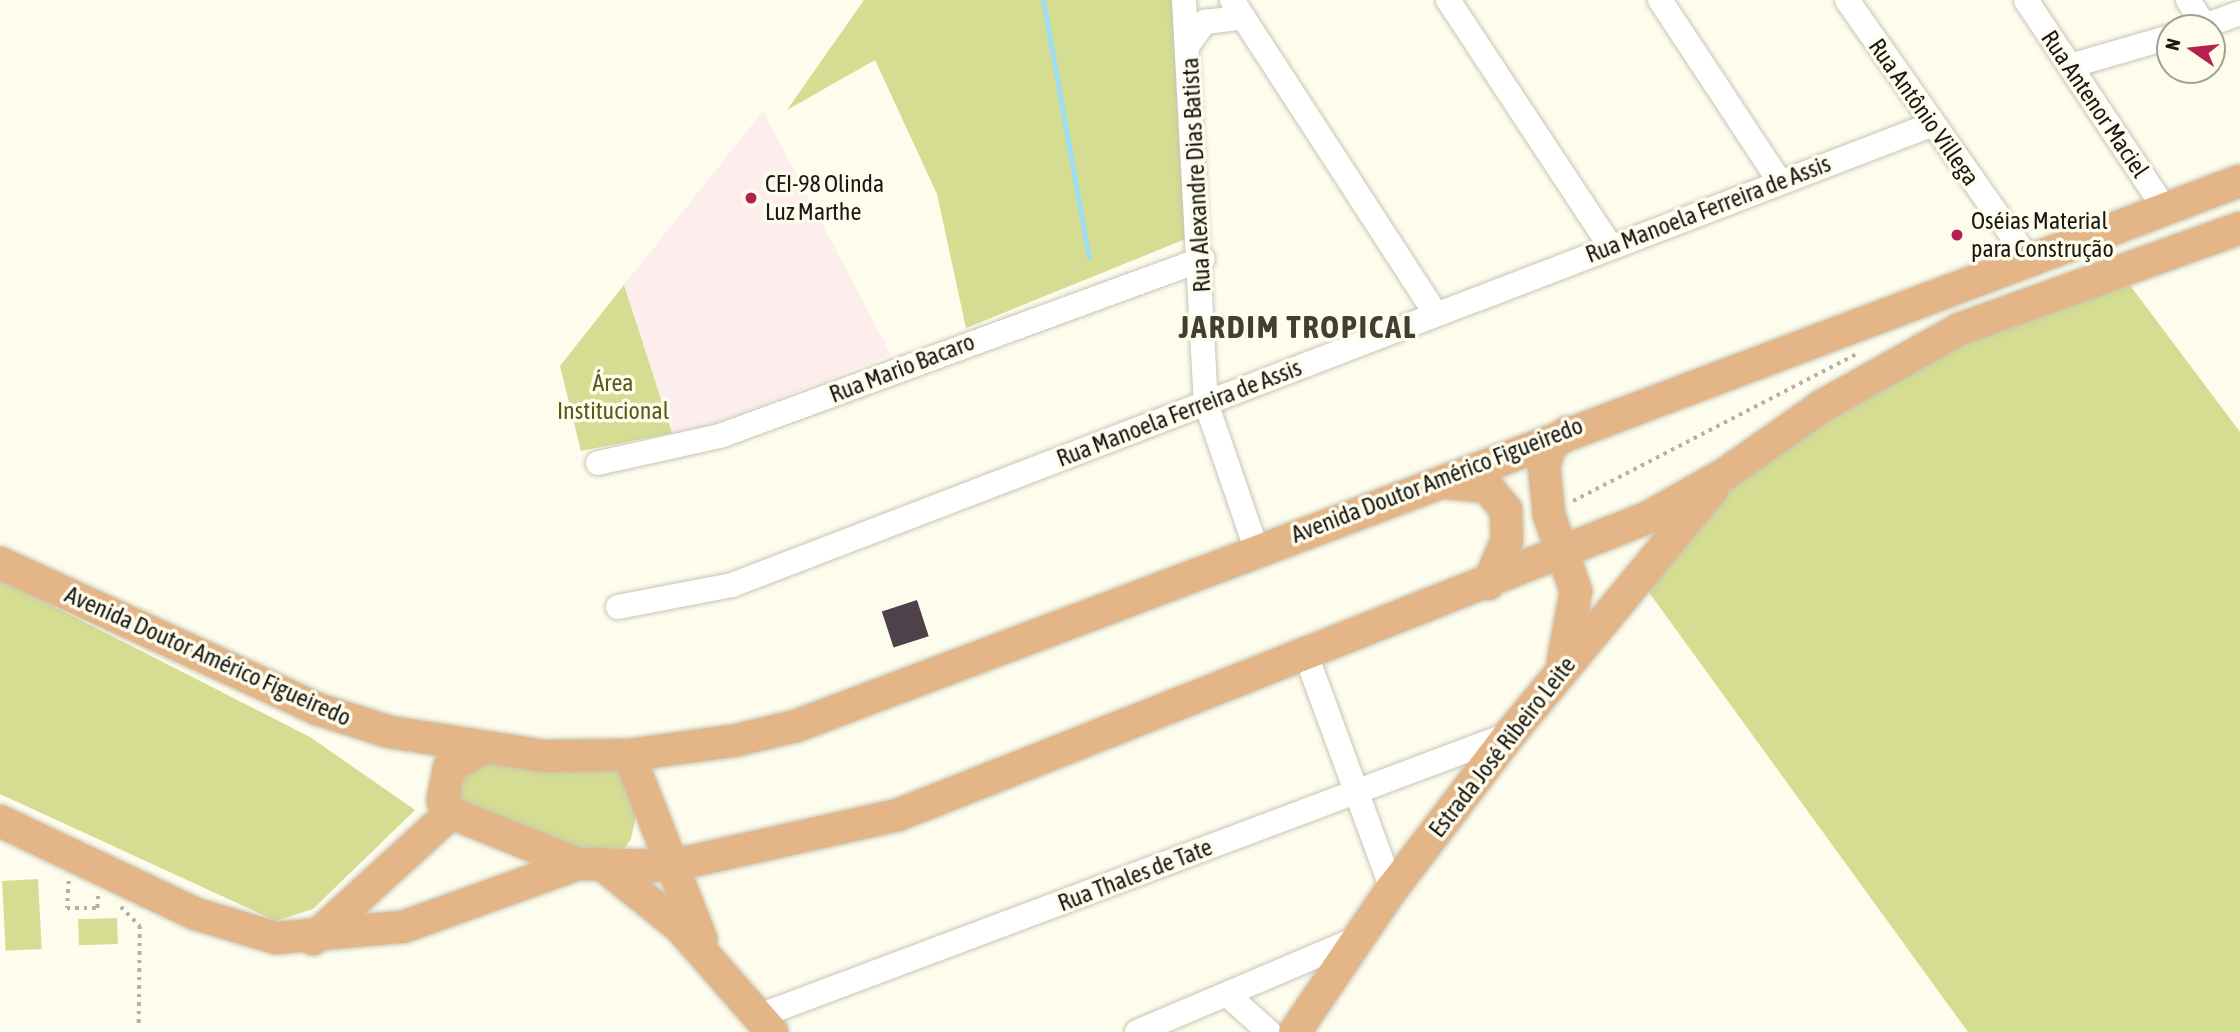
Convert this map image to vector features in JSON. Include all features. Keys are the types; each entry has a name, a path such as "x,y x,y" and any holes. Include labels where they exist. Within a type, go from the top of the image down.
{"main road":[{"name":"Avenida Doutor Américo Figueiredo","path":"0,563 317,709 479,750 629,755 796,726 1256,548 1437,485 1575,427 2027,257 2240,181"},
{"path":"479,750 449,768 443,792 451,813 603,867 670,866 898,815 1488,584 1609,532 1725,474 1822,406 1960,329 2240,228"},
{"path":"1561,670 1577,603 1544,487 1551,445 1575,427"},
{"name":"Estrada José Ribeiro Leite","path":"1295,1032 1392,890 1510,734 1725,474"},
{"path":"1437,485 1474,483 1500,499 1507,540 1488,584"},
{"path":"1544,487 1570,520 1609,532"},
{"path":"629,755 655,813 670,866 709,956"},
{"path":"313,939 451,813"},
{"path":"0,821 229,928 313,939 425,922 603,867 643,849 655,813"},
{"path":"603,867 709,956 766,1024"}],"street":[{"name":"Rua Alexandre Dias Batista","path":"1184,0 1203,259 1206,403 1256,548"},
{"path":"1448,0 1611,247"},
{"path":"1660,0 1780,182"},
{"name":"Rua Antônio Villega","path":"1847,0 1931,125 2027,257"},
{"name":"Rua Antenor Maciel","path":"2026,0 2164,208"},
{"name":"Rua Alexandre Dias Batista","path":"1188,46 1205,22 1237,8"},
{"path":"1237,8 1436,314"},
{"path":"2070,66 2156,41"},
{"name":"Rua Manoela Ferreira de Assis","path":"618,607 732,585 1931,125"},
{"name":"Rua Mario Bacaro","path":"598,463 720,436 1203,259"},
{"path":"1306,655 1392,890"},
{"name":"Rua Thales de Tate","path":"766,1024 1510,734"},
{"path":"1137,1032 1229,996 1360,937"},
{"path":"1229,996 1269,1032"}],"path":[{"path":"57,876 79,886"},
{"path":"69,881 67,908 97,908 98,894"},
{"path":"88,890 98,894 140,926 139,1026"}],"shaded area":[{"name":"CEI-98 Olinda Luz Marthe","path":"763,111 891,355 707,426 672,433 624,285"}],"green space":[{"path":"864,0 1172,0 1188,238 966,328 937,194 875,60 787,110"},
{"path":"2129,284 2240,432 2240,1032 1968,1032 1648,591 1718,499 1815,423 1976,339"},
{"name":"Área Institucional","path":"624,285 672,433 581,451 560,366"},
{"path":"0,579 310,737 415,810 313,909 276,921 0,794"},
{"path":"470,762 622,769 638,806 631,839 621,853 596,854 472,812 450,793"},
{"path":"38,879 42,949 6,951 2,881"},
{"path":"117,918 118,944 79,945 78,919"}],"building":[{"path":"917,600 929,636 894,648 882,611"}],"waterway":[{"path":"1043,0 1089,257"}],"place":[{"name":"CEI-98 Olinda Luz Marthe","path":"751,198"},
{"name":"Oséias Material para Construção","path":"1957,235"}],"district":[{"name":"JARDIM TROPICAL","path":"1298,327"}]}
